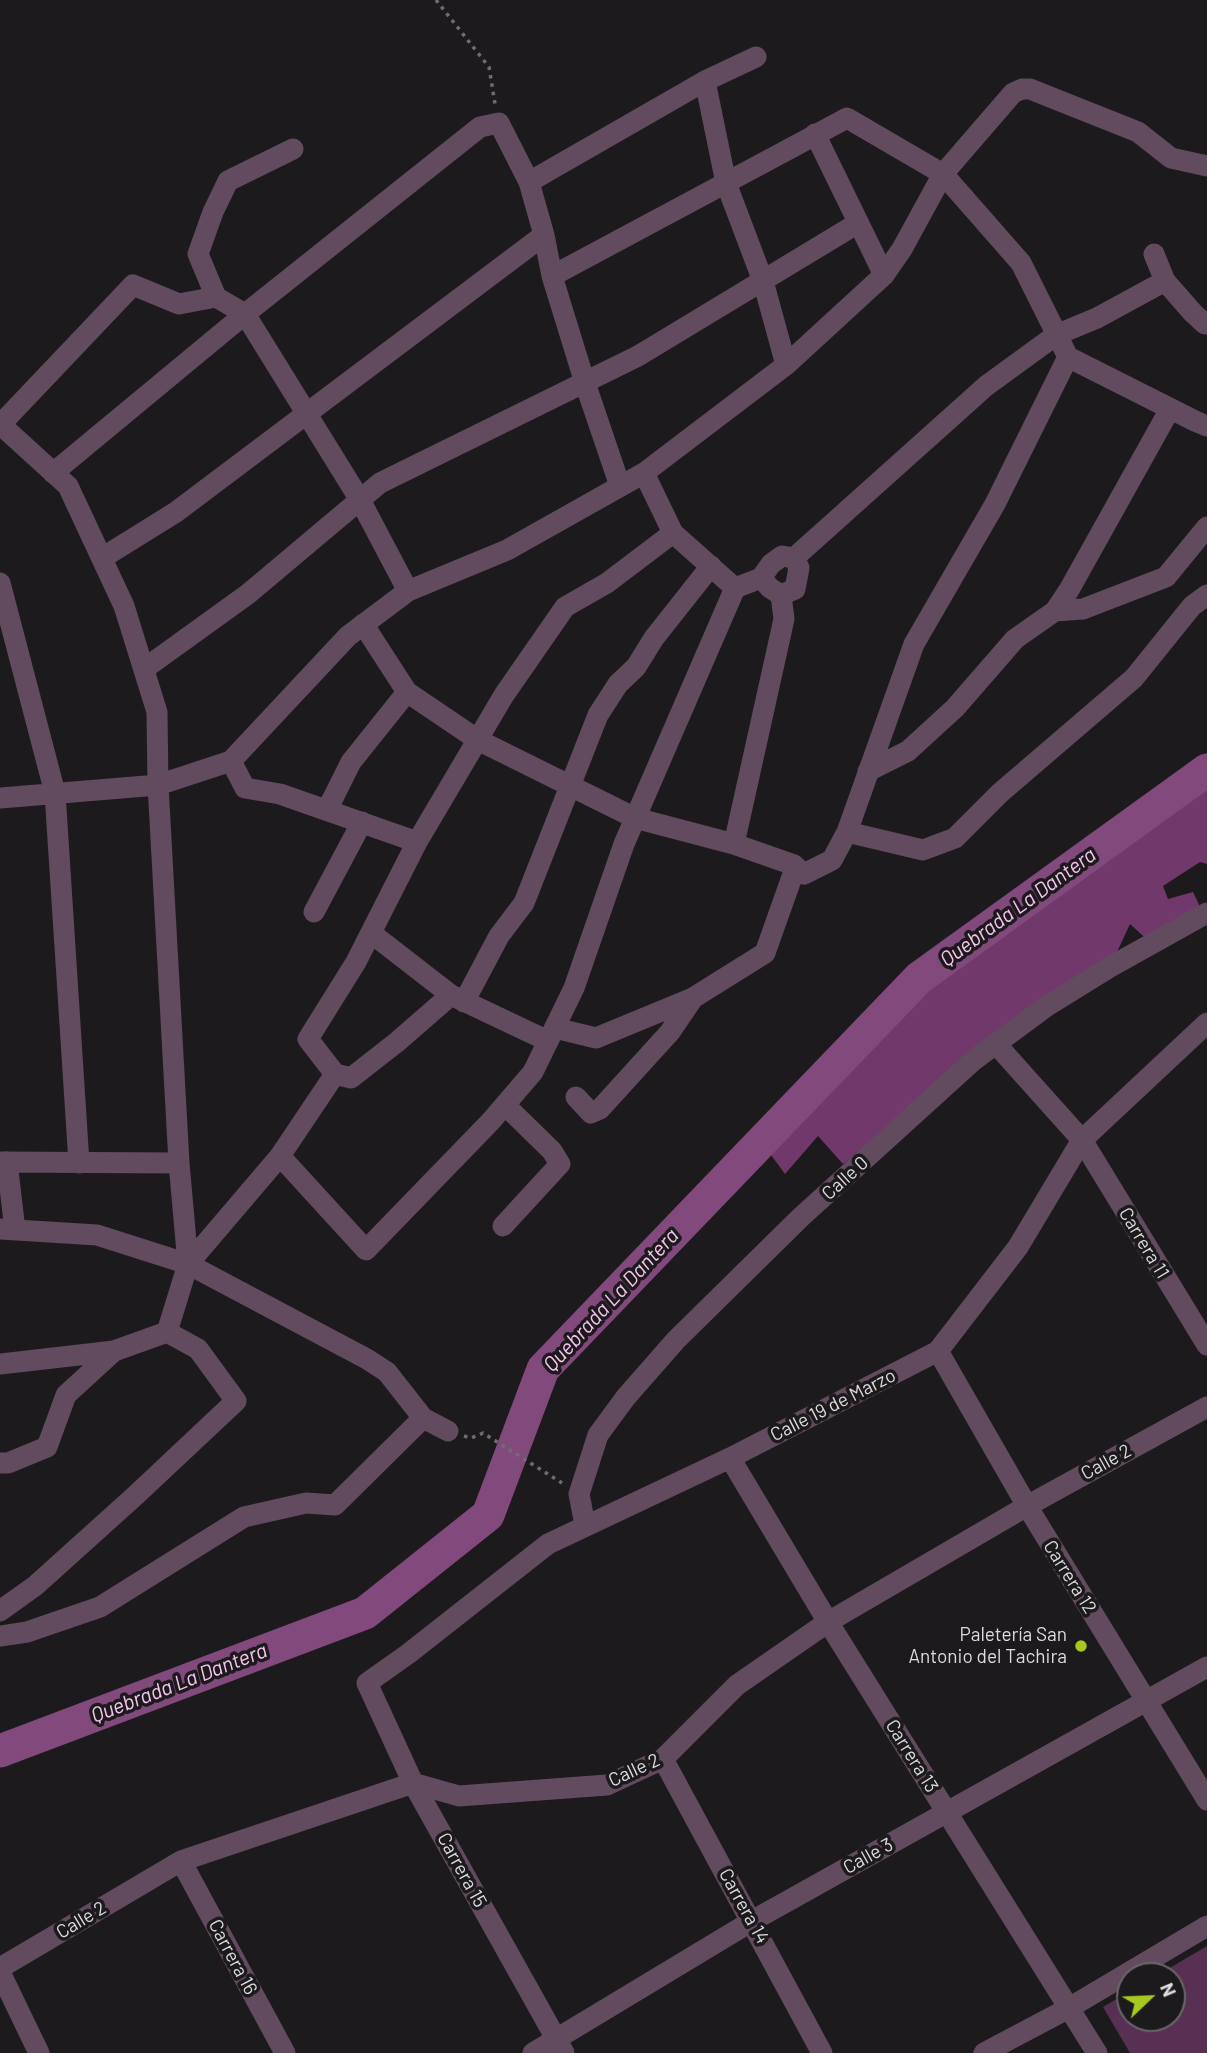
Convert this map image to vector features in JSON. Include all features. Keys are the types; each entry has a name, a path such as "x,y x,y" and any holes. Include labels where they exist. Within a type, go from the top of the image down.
{"street":[{"path":"529,182 705,81 756,57"},
{"path":"705,81 726,183 763,281 786,365"},
{"path":"0,798 158,785 231,761 348,636 408,591 507,550 644,472 786,365 884,275 943,174 1013,93 1030,89 1138,132 1171,158 1207,166"},
{"path":"552,276 848,118 943,174 1021,262 1068,357 1207,426"},
{"path":"53,473 244,314 480,127 499,123 529,182 552,276 620,486"},
{"path":"815,134 884,275"},
{"path":"293,149 228,181 198,254 216,297 244,314 360,500 408,591"},
{"path":"144,669 248,594 380,483 638,356 858,223"},
{"path":"102,558 176,512 544,235"},
{"path":"1154,254 1165,281 1193,313 1207,324"},
{"path":"794,558 986,386 1056,335 1097,318 1165,281"},
{"path":"167,1332 188,1264 178,1163 158,785 157,712 124,606 68,486 0,425 133,285 178,304 216,297"},
{"path":"363,624 407,692 478,740 635,818 734,844 794,865 804,874 832,860 847,832 914,643 995,504 1068,357"},
{"path":"868,771 908,751 955,708 1015,639 1055,611 1170,409"},
{"path":"644,472 673,533 735,588"},
{"path":"1055,611 1083,609 1166,577 1207,527"},
{"path":"673,533 607,583 565,607 504,695 417,842 356,961 308,1040 335,1074 351,1078 458,999 524,903 598,715 618,684 636,667 654,638 711,566"},
{"path":"280,1156 366,1250 505,1105 533,1072 574,988 624,844 735,588 761,578 771,564 782,556 794,558"},
{"path":"781,595 794,589 799,568 794,558"},
{"path":"734,844 785,619 781,595 761,578"},
{"path":"0,583 55,793 79,1163"},
{"path":"847,832 923,849 955,838 1000,793 1134,678 1192,606 1207,595"},
{"path":"327,810 351,762 407,692"},
{"path":"231,761 245,788 280,794 417,842"},
{"path":"314,912 362,822"},
{"path":"371,933 458,999 551,1034 596,1038 693,998 765,953 794,865"},
{"name":"Calle 0","path":"585,1525 579,1494 598,1435 625,1397 676,1340 801,1217 974,1060 1047,1006 1207,912"},
{"path":"576,1097 591,1113 600,1109 670,1032 693,998"},
{"name":"Calle 19 de Marzo","path":"367,1683 548,1544 730,1458 938,1351 1018,1247 1082,1140 1207,1023"},
{"name":"Carrera 11","path":"996,1044 1082,1140 1207,1345"},
{"path":"188,1264 280,1156 335,1074"},
{"path":"503,1226 560,1164 552,1151 505,1105"},
{"path":"178,1163 3,1162 8,1229 97,1235 188,1264 367,1359 387,1373 423,1418 447,1431"},
{"path":"0,1364 114,1351 167,1332 198,1349 236,1401 35,1586 0,1611"},
{"path":"0,1463 8,1463 47,1447 66,1395 114,1351"},
{"name":"Carrera 12","path":"938,1351 1027,1506 1207,1800"},
{"name":"Calle 2","path":"0,1970 181,1861 413,1783 459,1796 607,1786 663,1759 737,1685 828,1622 1027,1506 1207,1407"},
{"path":"0,1636 27,1632 100,1607 244,1517 306,1503 335,1505 423,1418"},
{"name":"Carrera 13","path":"730,1458 828,1622 1097,2053"},
{"name":"Calle 3","path":"533,2053 561,2046 752,1921 1207,1667"},
{"name":"Carrera 15","path":"367,1683 413,1783 561,2046"},
{"name":"Carrera 14","path":"663,1759 822,2053"},
{"name":"Carrera 16","path":"181,1861 285,2053"},
{"path":"984,2053 1069,2008 1207,1926"},
{"path":"0,1970 39,2053"}],"path":[{"path":"436,0 489,67 499,123"},
{"path":"447,1431 471,1438 483,1433 579,1494"}],"shaded area":[{"path":"1207,770 1207,864 1200,862 1163,886 1168,899 1193,892 1204,915 1152,944 1130,924 1110,967 843,1164 818,1136 785,1174 771,1155 919,978"},
{"path":"1207,1946 1207,2053 1130,2053 1118,2032 1186,2032 1186,1962 1180,1962"},
{"path":"1116,1999 1116,2029 1103,2007"}],"waterway":[{"name":"Quebrada La Dantera","path":"0,1751 365,1613 488,1515 543,1369 919,978 1207,770"}],"place":[{"name":"Paletería San Antonio del Tachira","path":"1081,1646"}]}
